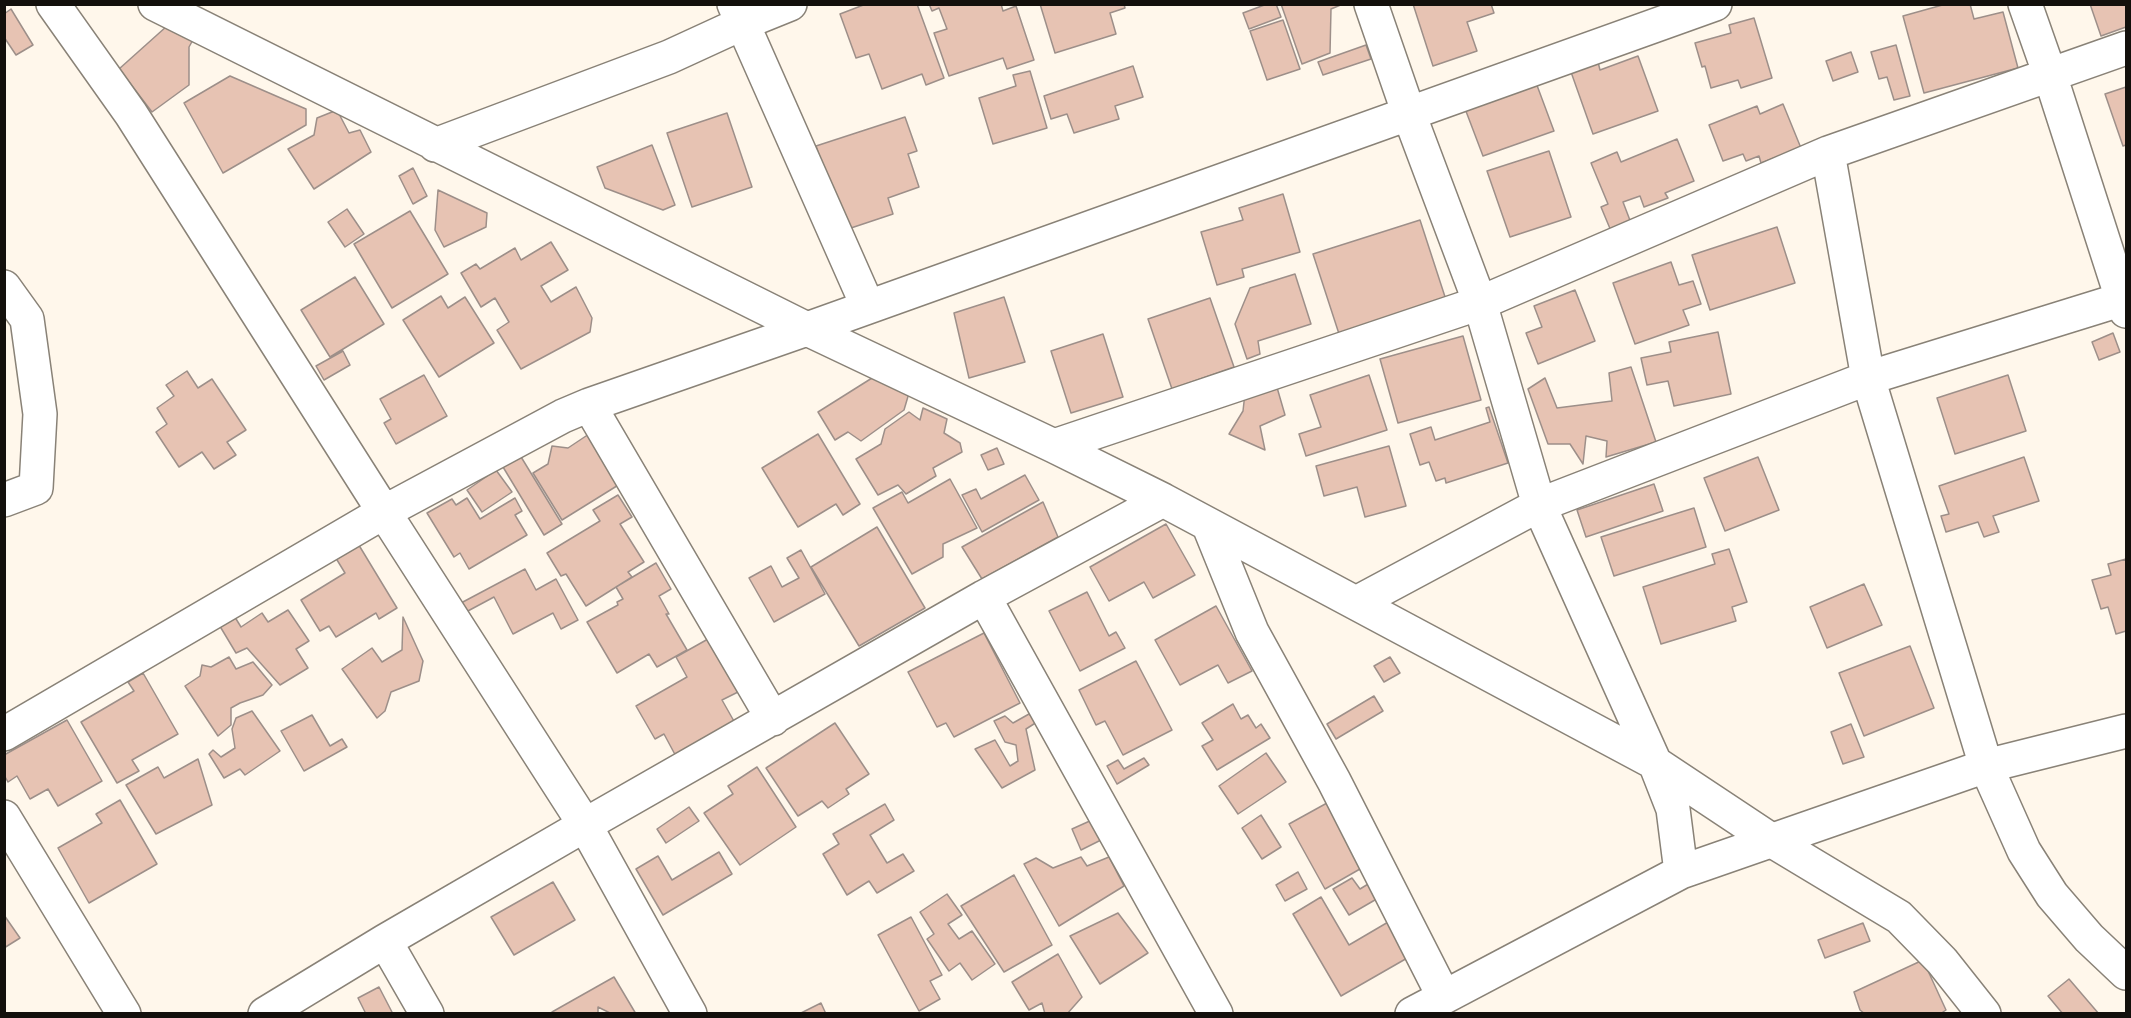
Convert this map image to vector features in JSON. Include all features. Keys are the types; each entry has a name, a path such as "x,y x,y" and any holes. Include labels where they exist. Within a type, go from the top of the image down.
{"street":[{"path":"53,4 138,124 585,825 690,1014"},
{"path":"155,4 807,329 1163,500 1358,602 1655,763 1771,840 1899,917 1942,961 1984,1014"},
{"path":"435,145 669,57 739,14 790,4"},
{"path":"1371,4 1409,114 1480,303 1539,505 1673,808 1681,872"},
{"path":"4,734 384,512 563,416 1715,4"},
{"path":"1358,602 1539,505 1868,378 2125,305 2025,4"},
{"path":"739,14 868,307"},
{"path":"1054,446 1480,303 1828,153 2127,48"},
{"path":"1828,153 1868,378 1986,766 2024,851 2052,895 2089,938 2127,973"},
{"path":"4,287 27,319 40,414 36,488 4,500"},
{"path":"589,405 773,719"},
{"path":"265,1014 385,941 585,825 984,597 1163,500"},
{"path":"1209,526 1252,632 1334,781 1444,997"},
{"path":"984,597 1216,1014"},
{"path":"1412,1014 1681,872 1986,766 2127,731"},
{"path":"4,817 124,1014"},
{"path":"385,941 427,1014"}],"building":[{"path":"866,4 917,4 944,78 926,85 922,74 882,89 869,54 856,58 840,14"},
{"path":"929,4 1001,4 1003,11 1016,6 1034,60 1007,69 1003,58 949,76 934,33 947,29 939,8 932,11"},
{"path":"1040,4 1124,4 1125,8 1110,13 1116,34 1055,53"},
{"path":"1267,4 1276,4 1281,17 1249,29 1243,13"},
{"path":"1281,4 1343,4 1331,9 1330,53 1302,64"},
{"path":"1413,4 1491,4 1494,13 1467,22 1477,51 1433,66"},
{"path":"1946,4 1970,4 1974,19 2003,12 2018,68 1924,93 1903,16"},
{"path":"2090,4 2126,4 2126,27 2101,36"},
{"path":"11,9 33,45 16,55 4,37 4,14"},
{"path":"1754,18 1772,78 1741,88 1738,80 1711,88 1695,43 1731,33 1729,25"},
{"path":"1283,20 1300,69 1267,80 1250,31"},
{"path":"167,26 194,38 189,47 189,85 152,112 119,69"},
{"path":"1366,45 1371,59 1323,75 1318,62"},
{"path":"1896,45 1910,96 1894,100 1887,77 1879,79 1871,52"},
{"path":"1851,52 1858,72 1833,81 1826,61"},
{"path":"1638,56 1658,111 1593,134 1571,72 1598,62 1600,70"},
{"path":"1133,66 1143,97 1115,106 1119,119 1074,133 1067,114 1051,119 1044,96"},
{"path":"1030,71 1047,128 993,144 979,98 1016,86 1013,75"},
{"path":"230,76 306,109 306,125 223,173 184,103"},
{"path":"1535,80 1554,131 1483,156 1464,106"},
{"path":"2126,87 2126,145 2123,146 2105,94"},
{"path":"1783,104 1803,153 1787,153 1761,163 1759,156 1746,161 1743,154 1723,161 1709,125 1757,106 1760,114"},
{"path":"337,110 349,133 360,130 371,152 314,189 288,149 314,135 317,118"},
{"path":"727,113 752,187 692,207 667,133"},
{"path":"905,117 917,151 908,154 919,187 888,198 893,214 845,230 816,146"},
{"path":"1677,139 1694,181 1665,193 1668,198 1644,207 1640,196 1623,202 1631,223 1611,231 1601,207 1608,204 1591,163 1617,152 1621,162"},
{"path":"652,145 675,205 663,210 605,188 597,167"},
{"path":"1549,151 1571,217 1510,237 1487,171"},
{"path":"413,168 427,196 413,204 399,176"},
{"path":"438,190 487,213 486,227 444,247 435,230"},
{"path":"1283,194 1300,252 1242,269 1244,277 1217,285 1201,232 1243,220 1239,208"},
{"path":"347,209 364,234 345,247 328,222"},
{"path":"410,211 448,274 392,308 354,244"},
{"path":"1420,220 1448,306 1341,340 1313,254"},
{"path":"1777,227 1795,283 1710,310 1692,255"},
{"path":"551,242 568,270 541,286 551,302 576,287 592,318 590,332 521,369 497,330 509,322 495,298 481,307 461,273 476,264 480,269 515,248 521,260"},
{"path":"1671,262 1679,285 1693,281 1701,304 1683,310 1689,325 1635,344 1613,283"},
{"path":"1295,274 1311,324 1258,341 1260,354 1247,359 1235,324 1250,288"},
{"path":"355,277 384,324 330,357 301,310"},
{"path":"1575,290 1595,341 1538,364 1526,333 1542,327 1534,306"},
{"path":"441,296 448,308 465,297 494,343 439,377 403,320"},
{"path":"1004,297 1025,362 969,378 954,313"},
{"path":"1210,298 1234,367 1172,389 1148,319"},
{"path":"1718,332 1731,394 1674,406 1668,381 1647,385 1641,358 1671,352 1669,342"},
{"path":"2113,333 2120,352 2099,360 2092,342"},
{"path":"1103,334 1123,397 1071,413 1051,351"},
{"path":"1463,336 1481,400 1398,423 1380,359"},
{"path":"343,351 350,365 324,380 316,366"},
{"path":"1631,367 1656,442 1606,457 1607,441 1586,436 1583,464 1570,444 1548,444 1528,389 1545,378 1557,408 1612,401 1609,373"},
{"path":"187,371 198,388 212,379 246,430 227,442 236,455 214,469 202,452 179,467 156,432 167,424 157,408 174,396 166,385"},
{"path":"880,373 909,393 904,410 861,441 848,432 835,440 818,412"},
{"path":"424,375 447,416 396,444 384,423 391,419 380,399"},
{"path":"1369,375 1387,430 1306,456 1299,434 1321,427 1310,395"},
{"path":"2008,375 2026,431 1955,454 1937,398"},
{"path":"1276,384 1285,415 1260,426 1265,450 1229,434 1243,411 1245,393"},
{"path":"1489,407 1508,463 1446,483 1445,478 1436,481 1429,462 1420,465 1410,434 1431,427 1435,440 1490,422 1486,408"},
{"path":"923,408 947,419 944,433 960,443 962,452 933,468 936,476 906,494 898,485 878,495 856,459 881,444 885,429 909,412 920,420"},
{"path":"589,434 620,484 562,520 533,473 548,464 552,446 568,448"},
{"path":"818,434 860,504 843,515 836,504 798,527 762,468"},
{"path":"1389,446 1406,506 1365,517 1357,487 1324,496 1316,466"},
{"path":"515,447 562,524 544,535 497,457"},
{"path":"997,448 1004,464 988,470 981,455"},
{"path":"1758,457 1779,510 1725,531 1704,478"},
{"path":"2024,457 2039,501 1993,516 1999,532 1984,537 1978,522 1946,532 1941,516 1949,514 1939,486"},
{"path":"496,470 512,492 482,512 467,490"},
{"path":"1025,475 1039,500 982,532 962,495 976,489 981,499"},
{"path":"950,479 977,528 943,544 943,557 912,574 873,508 902,492 908,503"},
{"path":"1654,484 1663,511 1586,537 1577,510"},
{"path":"618,495 632,517 620,524 644,562 628,572 632,577 586,606 566,574 561,576 547,553 600,521 593,510"},
{"path":"467,498 480,519 515,498 522,511 515,515 527,535 469,569 460,553 454,557 427,513 452,499 456,505"},
{"path":"1043,502 1058,537 982,579 962,547"},
{"path":"1694,508 1706,547 1614,576 1601,537"},
{"path":"1166,524 1195,575 1153,598 1144,582 1109,601 1090,567"},
{"path":"877,527 925,608 859,646 811,567"},
{"path":"357,542 397,608 379,619 376,613 336,637 329,626 320,631 301,600 345,573 334,555"},
{"path":"1729,549 1747,602 1732,607 1736,621 1661,644 1643,587 1715,564 1712,554"},
{"path":"801,550 825,594 774,622 749,578 771,566 782,587 799,578 787,558"},
{"path":"2126,559 2126,631 2116,634 2108,607 2101,609 2092,580 2111,575 2108,564"},
{"path":"656,563 671,589 659,596 669,614 666,614 687,650 657,667 649,654 617,673 587,622 618,605 617,602 623,599 616,587"},
{"path":"525,569 536,590 556,579 578,620 561,629 553,613 513,634 494,597 466,612 461,603"},
{"path":"1864,584 1882,625 1827,648 1810,607"},
{"path":"1087,592 1109,636 1116,632 1125,648 1080,671 1049,611"},
{"path":"1216,606 1252,671 1228,683 1218,665 1180,685 1155,640"},
{"path":"288,610 309,641 296,649 308,668 280,685 247,648 236,653 218,623 233,614 241,627 262,613 268,622"},
{"path":"403,617 423,661 419,681 391,692 385,711 377,718 342,669 372,648 382,662 402,650"},
{"path":"984,633 1020,703 954,737 946,723 937,727 908,672"},
{"path":"708,639 738,692 722,700 739,730 679,762 664,734 655,739 636,706 687,677 676,657"},
{"path":"1910,646 1934,708 1864,736 1839,673"},
{"path":"229,657 236,669 253,662 272,685 263,695 231,708 231,725 218,736 185,686 200,676 202,665 211,667"},
{"path":"1390,657 1400,673 1384,682 1374,666"},
{"path":"1136,661 1172,730 1123,755 1105,721 1096,725 1079,690"},
{"path":"143,673 178,734 132,760 139,771 117,783 81,722 134,691 128,682"},
{"path":"1374,696 1383,711 1336,739 1327,724"},
{"path":"1233,704 1241,719 1248,715 1256,728 1261,724 1270,738 1217,770 1202,746 1213,740 1202,723"},
{"path":"252,711 280,751 245,775 240,769 224,778 209,754 213,750 221,757 235,748 232,729 236,718"},
{"path":"1029,714 1037,722 1026,729 1035,770 1002,788 975,749 995,740 1010,766 1018,761 1016,745 1005,742 994,721 1005,716 1013,723"},
{"path":"312,715 330,746 342,739 347,747 304,771 281,731"},
{"path":"67,720 102,781 58,806 48,789 30,799 17,776 8,782 4,775 4,755"},
{"path":"835,723 869,774 846,789 849,794 828,808 822,801 798,816 766,768"},
{"path":"1851,724 1864,757 1843,764 1831,732"},
{"path":"1266,753 1286,782 1238,814 1219,786"},
{"path":"1144,758 1149,765 1117,784 1107,766 1118,760 1124,769"},
{"path":"198,759 212,805 156,834 126,785 158,767 164,778"},
{"path":"757,767 796,827 740,865 704,813 733,794 728,786"},
{"path":"120,800 157,864 89,903 58,848 102,823 96,814"},
{"path":"1327,803 1374,861 1325,889 1289,824"},
{"path":"885,804 894,820 870,835 887,863 903,854 914,871 877,893 869,881 847,895 823,854 839,844 833,834"},
{"path":"689,807 699,821 666,843 657,829"},
{"path":"1261,815 1281,847 1262,859 1242,828"},
{"path":"1092,820 1101,840 1081,850 1072,829"},
{"path":"719,852 732,874 663,915 636,869 658,856 672,880"},
{"path":"1081,857 1087,866 1109,857 1124,886 1059,926 1024,864 1036,858 1053,868"},
{"path":"1298,872 1307,889 1285,901 1276,885"},
{"path":"1014,875 1052,945 1004,972 961,906"},
{"path":"1352,878 1360,889 1378,878 1387,893 1349,915 1333,889"},
{"path":"553,882 575,920 514,955 491,917"},
{"path":"947,894 962,915 948,924 959,939 972,931 995,964 972,980 960,963 949,971 927,939 934,934 920,912"},
{"path":"1321,897 1349,945 1395,918 1416,953 1341,996 1293,914"},
{"path":"1118,913 1148,953 1100,984 1070,936"},
{"path":"4,915 20,938 4,948"},
{"path":"911,917 942,975 930,981 940,999 919,1011 878,935"},
{"path":"1863,923 1870,941 1825,958 1818,940"},
{"path":"1058,954 1082,997 1067,1014 1045,1014 1042,1003 1029,1010 1012,982"},
{"path":"1923,960 1946,1010 1940,1014 1865,1014 1860,1010 1854,992"},
{"path":"614,977 636,1014 612,1014 598,1007 598,1014 553,1014 552,1012"},
{"path":"2069,979 2099,1014 2063,1014 2048,996"},
{"path":"379,987 393,1014 366,1014 358,998"},
{"path":"821,1003 826,1014 799,1014"}]}
